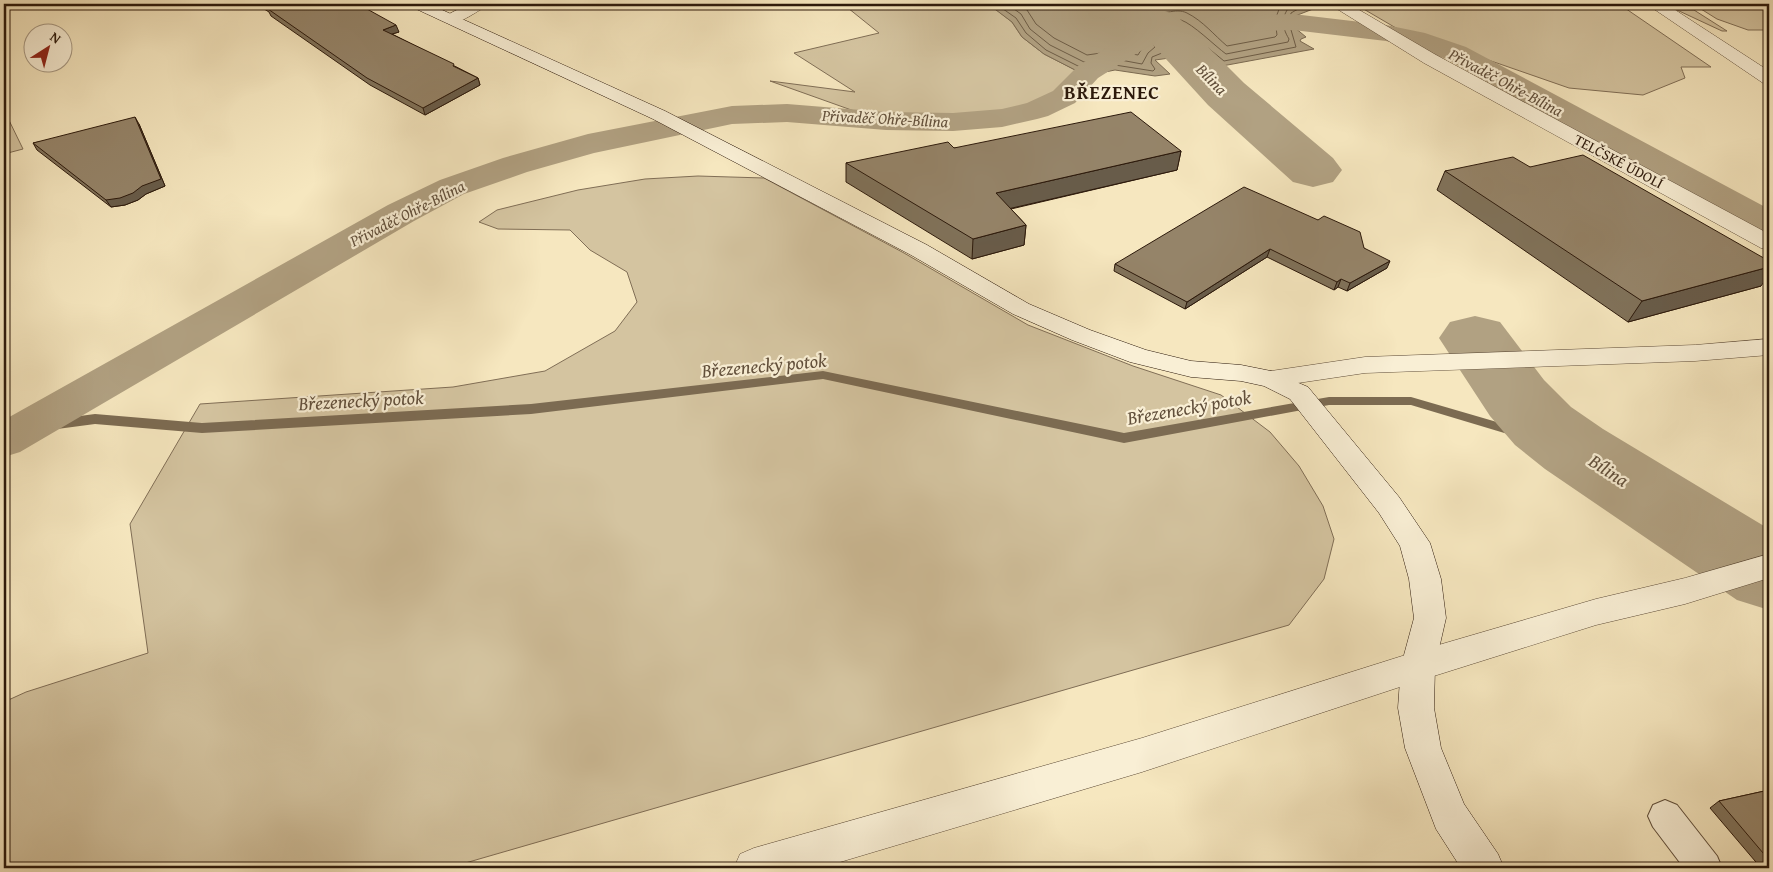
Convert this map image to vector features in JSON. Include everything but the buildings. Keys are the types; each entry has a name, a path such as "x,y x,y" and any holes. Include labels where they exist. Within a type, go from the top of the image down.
{"street":[{"path":"417,4 659,115 776,174 919,250 1021,309 1081,335 1139,356 1182,367 1241,373 1271,379 1365,365 1695,353 1769,347"},
{"path":"450,19 480,4"},
{"name":"TELČSKÉ ÚDOLÍ","path":"1339,4 1408,46 1769,243"},
{"path":"1656,4 1769,79"},
{"path":"1271,379 1308,404 1388,505 1415,543 1425,579 1430,618 1418,666 1416,708 1423,748 1450,816 1484,868"},
{"path":"754,868 1142,755 1418,666 1596,612 1685,591 1769,566"}],"lane":[{"path":"1665,816 1705,868"}],"shaded area":[{"path":"843,4 989,4 1012,22 1022,37 1044,54 1081,73 1063,91 1049,101 986,116 947,119 871,117 770,81 855,92 794,53 879,33"},
{"path":"1355,4 1619,4 1711,67 1681,67 1685,78 1643,95 1569,88 1396,28"},
{"path":"1693,4 1769,4 1769,30 1748,30 1717,19"},
{"path":"1677,10 1694,10 1727,31 1722,31"},
{"path":"4,110 23,149 4,154"},
{"path":"698,176 764,178 904,253 1028,325 1133,366 1221,395 1270,432 1299,466 1323,506 1334,539 1324,579 1289,625 448,868 4,868 4,702 26,692 148,653 130,524 200,404 453,387 545,371 615,331 637,302 627,272 590,250 570,230 498,229 479,222 497,210 578,190 645,179"}],"water":[{"path":"988,4 1298,4 1313,9 1295,16 1294,27 1306,37 1300,41 1314,49 1222,66 1178,30 1158,31 1191,71 1188,71 1170,58 1155,60 1170,74 1155,76 1115,70 1090,75 1081,73 1044,54 1022,37 1012,22"}],"waterway":[{"name":"Bílina","path":"1104,4 1160,25 1226,94 1313,170"},
{"name":"Přivaděč Ohře-Bílina","path":"1229,24 1293,22 1386,33 1415,39 1456,53 1769,223"},
{"name":"Přivaděč Ohře-Bílina","path":"4,441 401,213 452,187 515,165 588,144 732,115 787,113 886,121 953,122 1002,118 1037,110 1064,97 1088,72 1140,39"},
{"name":"Bílina","path":"1475,338 1517,398 1543,426 1574,449 1769,574"},
{"name":"Březenecký potok","path":"4,434 27,428 95,419 202,428 531,409 823,375 1124,438 1329,401 1411,401 1574,449"}],"district":[{"name":"BŘEZENEC","path":"1112,92"}]}
